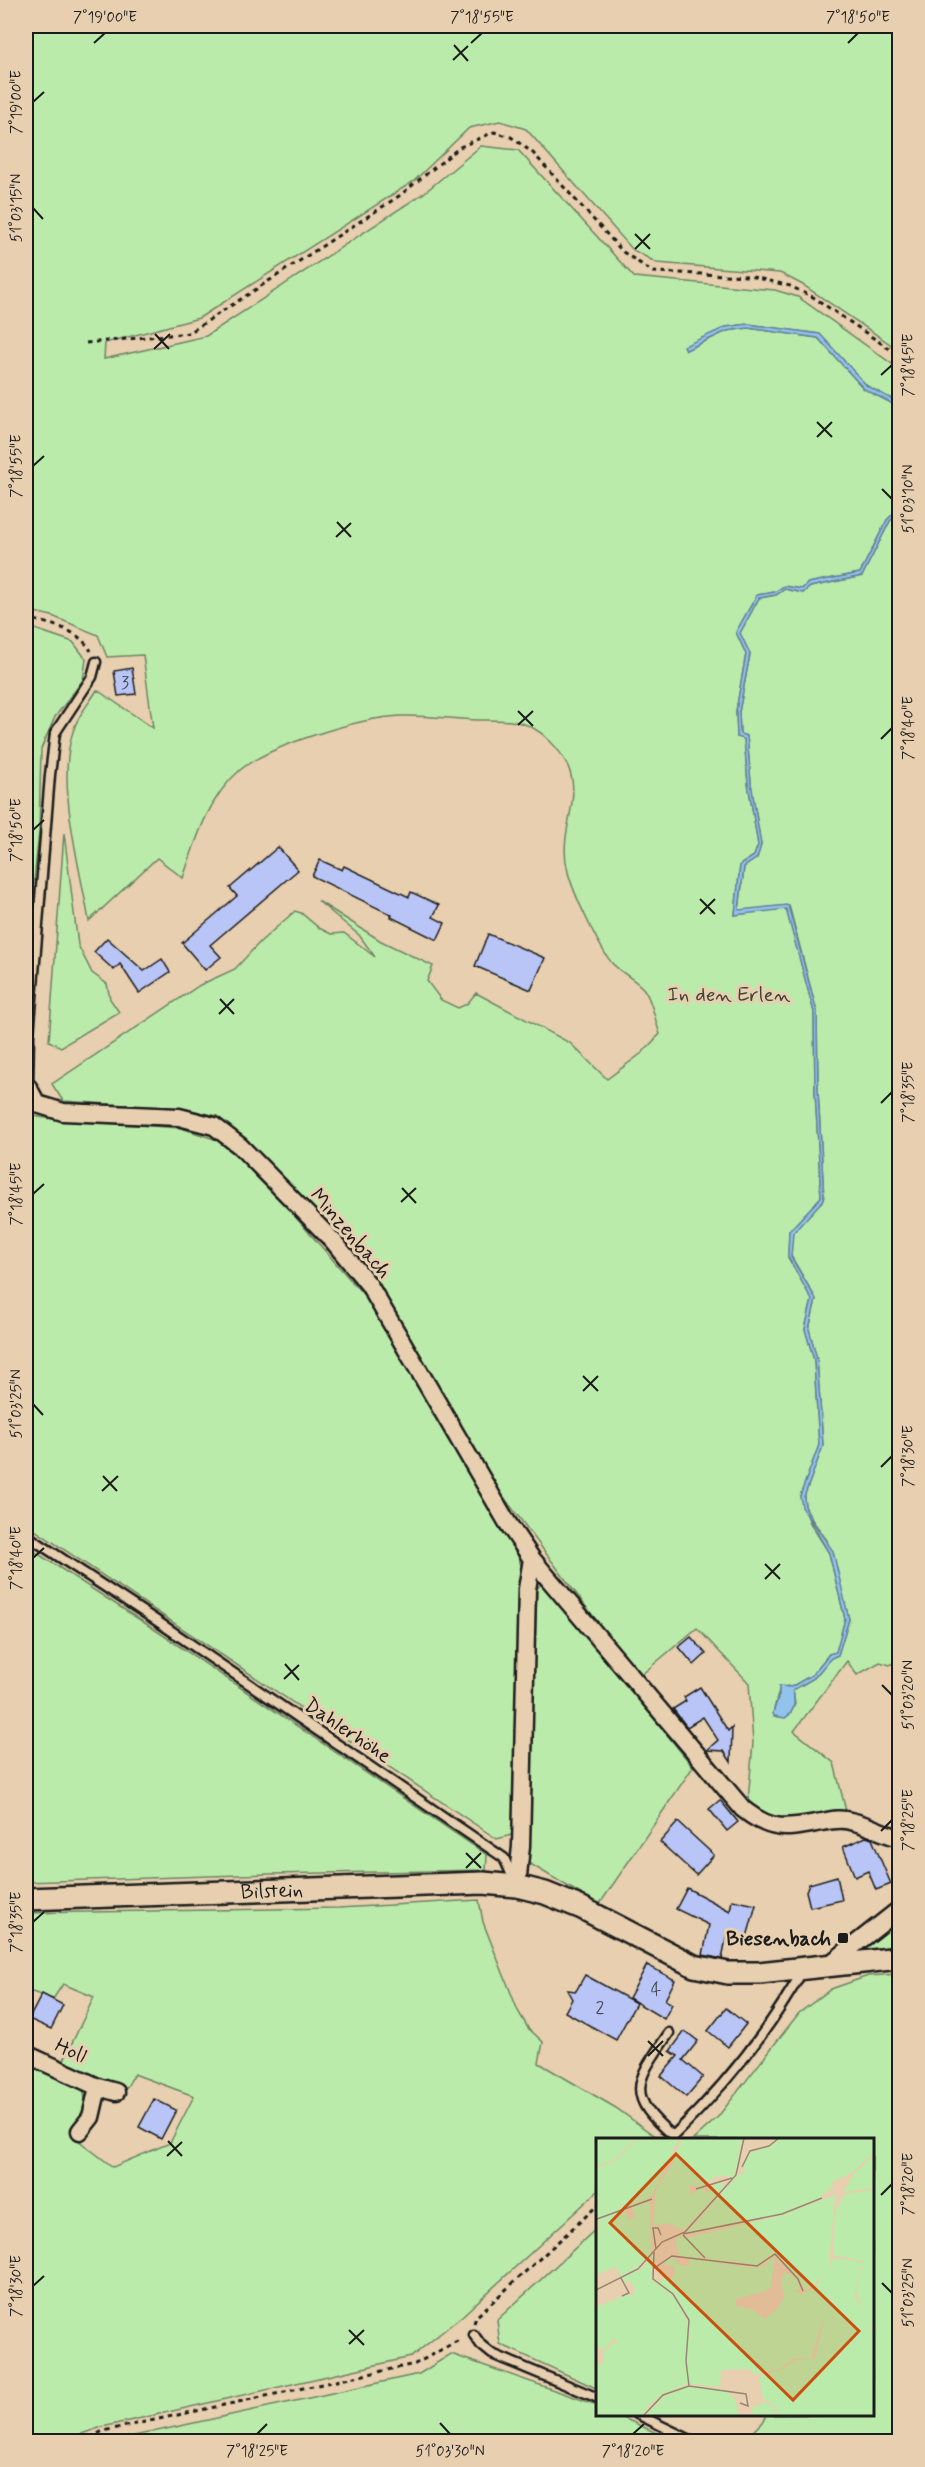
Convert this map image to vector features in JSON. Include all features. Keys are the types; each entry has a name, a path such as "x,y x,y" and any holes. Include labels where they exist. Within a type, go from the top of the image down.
{"street":[{"name":"Minzenbach","path":"28,1087 37,1104 63,1112 179,1117 214,1126 240,1146 334,1242 369,1285 507,1522 532,1559"},
{"path":"532,1559 743,1809 772,1827 787,1828 835,1819 850,1821 900,1838"},
{"path":"532,1559 527,1589 521,1846 517,1886 545,1893 582,1908 708,1971 759,1973 900,1958"},
{"name":"Bilstein","path":"26,1899 483,1883 517,1886"},
{"path":"830,1964 900,1909"},
{"name":"Holl","path":"26,2054 98,2087 116,2092"},
{"name":"Holl","path":"80,2131 91,2117 98,2087"}],"lane":[{"path":"28,1087 29,1036 55,733 92,677 96,662"},
{"name":"Dahlerhöhe","path":"26,1535 154,1619 504,1858 517,1886"},
{"path":"669,2032 639,2081 640,2097 647,2112 673,2136 728,2080 783,2005 805,1967"},
{"path":"474,2334 481,2345 492,2354 596,2397"},
{"path":"639,2416 695,2442"}],"path":[{"path":"86,343 189,333 399,196 460,147 494,132 511,137 533,153 623,252 653,272 749,276 790,286 813,297 900,356"},
{"path":"26,618 60,627 78,636 90,648 96,662"},
{"path":"82,2442 103,2431 415,2364 449,2344 474,2334 476,2318 596,2207"}],"green space":[{"name":"In den Erlen","path":"26,26 899,26 899,350 803,285 780,273 657,263 633,250 526,129 500,121 469,128 414,181 199,318 105,343 104,359 206,336 424,193 481,146 518,150 634,277 775,290 798,297 899,369 899,403 867,386 819,334 748,324 726,327 686,350 727,331 748,328 818,338 864,389 899,407 899,508 887,520 860,573 808,583 802,589 784,586 775,592 757,595 736,632 746,654 736,711 737,737 744,738 748,783 758,845 754,856 740,865 735,915 786,908 814,1012 815,1091 821,1197 789,1231 788,1257 812,1300 805,1329 814,1360 819,1445 800,1496 810,1523 829,1553 845,1619 836,1653 829,1654 812,1675 791,1687 787,1686 779,1690 773,1713 789,1715 795,1704 793,1690 814,1678 831,1658 838,1655 849,1619 827,1540 805,1506 804,1497 823,1446 817,1359 809,1329 816,1299 791,1256 792,1233 824,1199 818,1091 817,1012 789,905 739,911 744,867 757,858 761,845 751,783 747,736 740,734 739,712 750,654 740,633 759,598 776,595 785,589 803,593 810,587 862,576 890,521 899,513 899,1659 890,1665 880,1662 857,1675 847,1661 794,1731 834,1763 846,1811 803,1820 770,1818 748,1801 753,1743 749,1683 697,1628 641,1675 599,1624 497,1488 376,1282 266,1162 217,1116 186,1109 63,1101 52,1084 200,985 235,969 260,942 295,911 331,934 344,933 375,957 359,935 318,901 381,941 433,966 427,981 441,1000 458,1008 467,1004 476,993 570,1043 607,1079 642,1053 660,1034 645,991 611,962 586,918 575,893 565,854 572,805 571,774 563,757 549,740 532,728 515,722 419,716 383,718 339,727 271,752 239,771 219,794 204,820 183,878 157,858 89,921 75,849 68,796 69,747 75,726 97,690 153,728 143,655 107,657 98,635 52,616 26,610"},
{"path":"26,626 73,642 86,659 83,680 55,717 41,749 39,832 26,958"},
{"path":"64,833 78,945 92,973 107,984 110,999 119,1012 61,1047 49,1041"},
{"path":"26,1115 59,1120 181,1128 217,1140 256,1172 375,1308 512,1539 521,1565 515,1834 497,1839 26,1524"},
{"path":"26,1546 151,1627 487,1855 486,1870 26,1882"},
{"path":"543,1581 693,1767 599,1905 527,1862 537,1589"},
{"path":"479,1900 483,1922 518,2011 528,2028 543,2042 539,2063 616,2108 656,2137 596,2138 596,2193 462,2316 411,2357 102,2427 61,2441 26,2441 26,2061 82,2087 85,2103 75,2128 78,2140 113,2167 170,2143 194,2096 134,2074 127,2087 106,2083 62,2064 94,1997 63,1984 53,1999 26,1990 26,1913 339,1908"},
{"path":"899,1917 899,1946 861,1950"},
{"path":"899,1974 899,2441 745,2441 766,2416 874,2416 874,2138 695,2138 717,2118 799,2013 831,1989 868,1976"},
{"path":"596,2229 596,2388 500,2344 497,2320"},
{"path":"451,2354 594,2404 596,2405 596,2416 619,2416 674,2441 111,2441 419,2374"}],"water":[{"path":"748,324 820,334 867,386 899,403 899,407 864,389 818,338 748,328 727,331 686,350 684,346 726,327"},
{"path":"899,508 899,513 890,521 862,576 810,587 803,593 785,589 776,595 759,598 740,633 750,654 739,712 740,734 747,736 751,783 761,845 757,858 744,867 739,910 788,905 817,1012 818,1091 824,1199 793,1233 791,1257 816,1299 809,1329 817,1359 823,1446 804,1497 805,1506 812,1521 833,1551 849,1619 838,1655 831,1658 814,1678 793,1690 794,1706 785,1718 774,1716 773,1713 779,1695 779,1686 791,1687 812,1675 829,1654 836,1652 845,1619 829,1553 802,1507 800,1496 819,1445 814,1360 805,1329 812,1300 788,1257 789,1231 821,1197 815,1091 814,1012 786,909 735,915 740,865 754,856 758,845 744,739 737,737 736,711 746,654 736,632 757,595 775,592 784,586 802,589 808,583 860,573 887,520"}],"building":[{"path":"132,668 136,694 118,696 114,671"},
{"path":"278,847 298,870 210,945 221,957 205,970 182,943 237,896 230,888"},
{"path":"320,860 342,870 344,866 409,897 411,892 439,905 433,917 445,923 437,940 312,876"},
{"path":"488,934 545,958 531,990 475,966"},
{"path":"107,938 144,971 162,959 170,972 139,993 120,964 114,970 94,952"},
{"path":"691,1637 706,1654 694,1665 679,1647"},
{"path":"700,1687 728,1731 732,1727 731,1762 724,1751 707,1750 718,1740 703,1717 687,1727 673,1709 686,1701 684,1697"},
{"path":"720,1800 738,1822 727,1831 709,1809"},
{"path":"678,1822 714,1855 696,1875 660,1842"},
{"path":"866,1837 872,1839 891,1884 876,1890 868,1871 855,1877 843,1847"},
{"path":"837,1876 842,1900 810,1907 806,1891 809,1884"},
{"path":"687,1888 730,1911 732,1900 756,1905 747,1937 727,1933 722,1959 703,1955 709,1925 676,1909"},
{"path":"647,1965 675,1980 665,2000 672,2004 664,2019 629,1998"},
{"path":"585,1975 636,2003 616,2040 565,2012 572,1999 567,1990 576,1991"},
{"path":"42,1994 63,2005 51,2029 29,2019"},
{"path":"726,2008 746,2024 728,2047 708,2031"},
{"path":"685,2031 698,2041 683,2060 703,2077 686,2097 661,2076 678,2056 670,2051"},
{"path":"154,2099 176,2110 161,2139 139,2127"}],"place":[{"name":"Biesenbach","path":"843,1938"}]}
